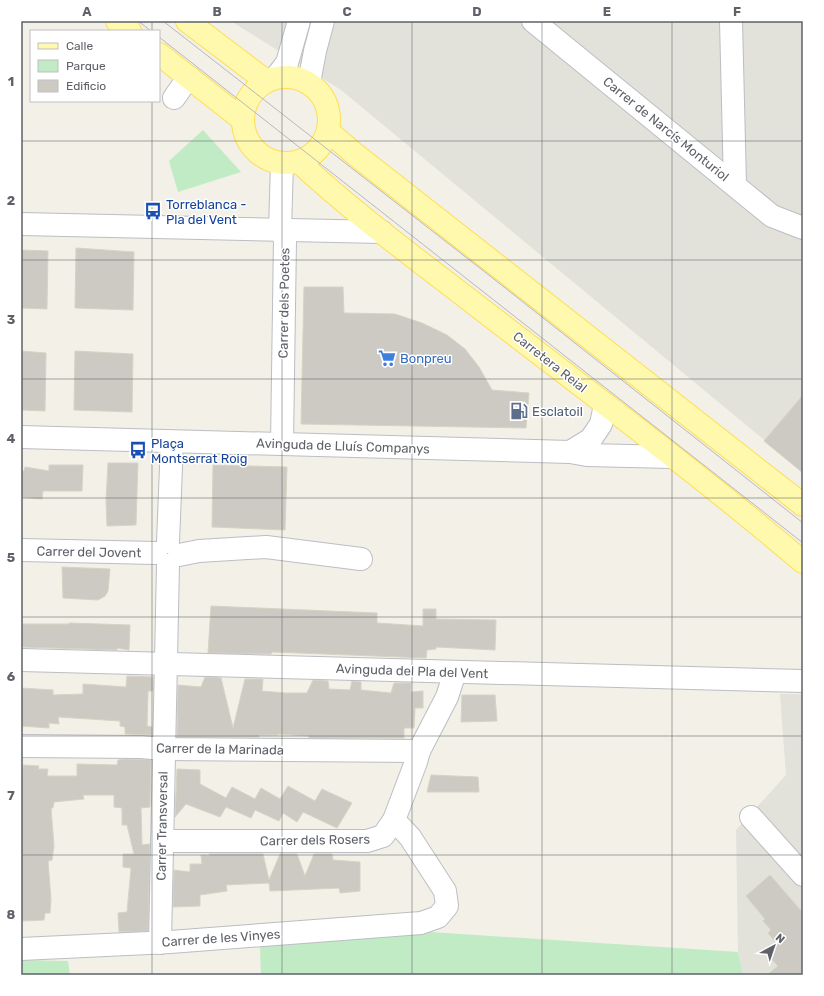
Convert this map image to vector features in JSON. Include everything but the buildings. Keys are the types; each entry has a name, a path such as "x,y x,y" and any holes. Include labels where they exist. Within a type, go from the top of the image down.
{"main road":[{"path":"117,21 129,30"},
{"path":"187,21 271,79 293,77 309,83 322,96 328,107 330,119 325,140 319,149 310,156 290,162"},
{"path":"160,55 243,120"},
{"name":"Carretera Reial","path":"271,79 256,88 247,100 243,112 246,136 254,149 267,159 290,162 328,188 382,232 606,405 803,562"},
{"path":"328,131 359,157 803,505"}],"street":[{"path":"271,79 286,63 299,21"},
{"path":"309,83 323,21"},
{"name":"Carrer de Narcís Monturiol","path":"533,21 772,216 803,228"},
{"path":"732,21 735,185"},
{"path":"174,98 190,78"},
{"name":"Carrer dels Poetes","path":"282,444 285,240 280,230 290,162"},
{"path":"21,224 382,232"},
{"path":"570,452 591,439 601,424 606,405"},
{"name":"Avinguda de Lluís Companys","path":"21,438 570,452 587,455 672,457"},
{"name":"Carrer Transversal","path":"160,943 163,749 172,442"},
{"name":"Carrer del Jovent","path":"21,550 168,554 266,547 361,559"},
{"name":"Avinguda del Pla del Vent","path":"21,660 803,681"},
{"name":"Carrer dels Rosers","path":"162,841 367,841 383,836 394,820 419,751 447,697 455,672"},
{"name":"Carrer de la Marinada","path":"21,746 142,747 163,749 419,751"},
{"path":"751,817 803,875"},
{"name":"Carrer de les Vinyes","path":"21,949 160,943 421,923 438,917 447,906 445,891 410,837 394,820"}],"shaded area":[{"path":"231,21 803,21 803,472 341,90"},
{"path":"780,694 803,694 803,975 743,975 738,952 736,830 786,775"}],"green space":[{"path":"203,130 241,172 178,192 169,161"},
{"path":"415,931 738,952 743,975 261,975 260,946"},
{"path":"21,960 68,961 70,975 21,975"}],"tram line":[{"path":"138,21 150,30"},
{"path":"163,21 803,523"},
{"path":"160,38 803,543"}],"place":[{"name":"Torreblanca - Pla del Vent","path":"153,211"},
{"name":"Bonpreu","path":"387,358"},
{"name":"Esclatoil","path":"519,411"},
{"name":"Plaça Montserrat Roig","path":"138,450"}]}
